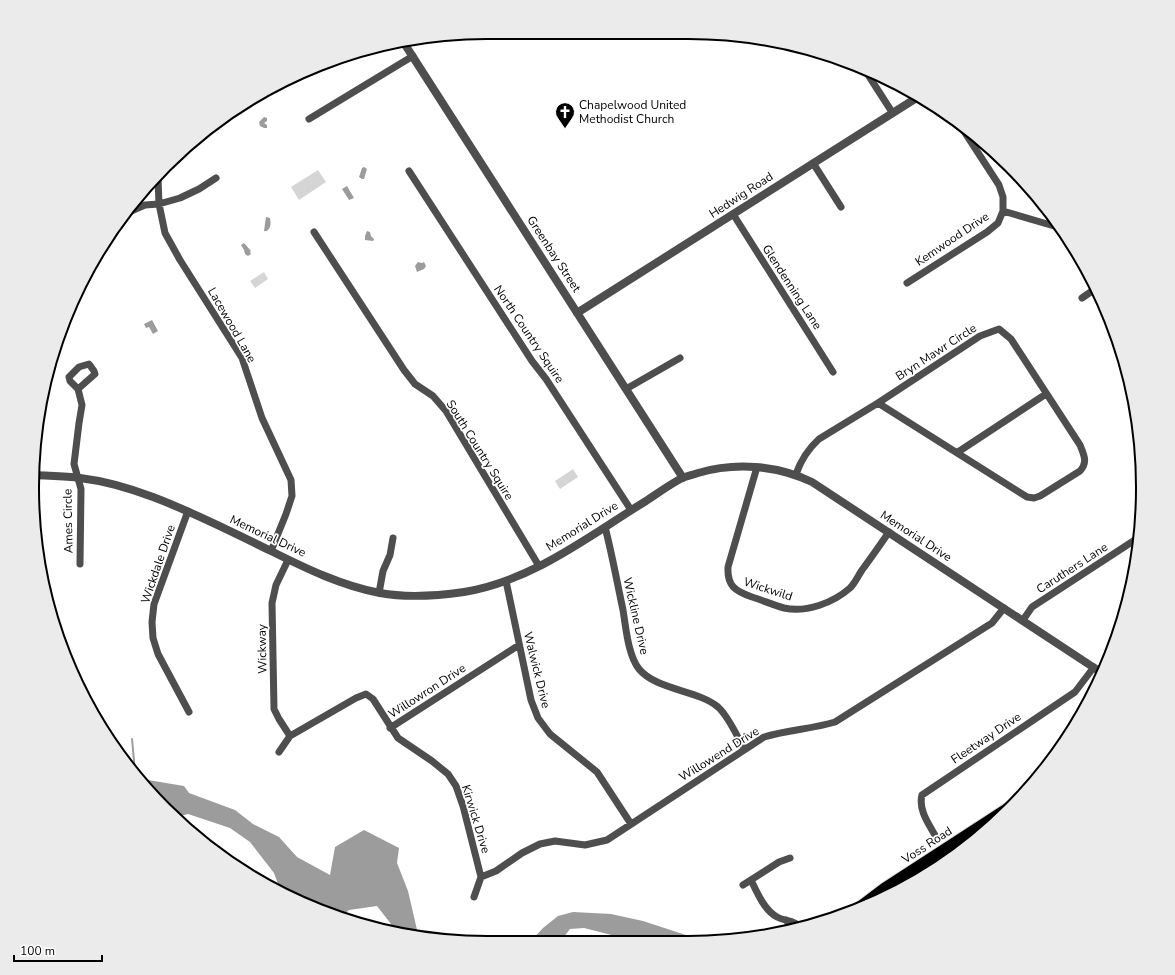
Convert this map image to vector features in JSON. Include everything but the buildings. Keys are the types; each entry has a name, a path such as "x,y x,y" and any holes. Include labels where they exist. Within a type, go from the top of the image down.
{"main road":[{"name":"Voss Road","path":"876,894 884,888 970,836"}],"street":[{"name":"Greenbay Street","path":"407,47 683,478"},
{"path":"309,119 413,56"},
{"path":"870,78 892,112"},
{"name":"Hedwig Road","path":"577,313 913,100"},
{"name":"Kemwood Drive","path":"907,283 987,232 998,223 1003,211 1003,197 999,185 969,138"},
{"path":"813,163 841,207"},
{"name":"North Country Squire","path":"409,171 631,510"},
{"path":"136,209 180,198 199,189 216,178"},
{"name":"Lacewood Lane","path":"158,183 159,204 165,233 180,260 242,358 262,418 291,480 292,496 271,551"},
{"path":"1003,211 1051,225"},
{"name":"Glendenning Lane","path":"733,214 833,372"},
{"name":"South Country Squire","path":"314,232 404,370 415,384 433,396 446,411 539,566"},
{"path":"1082,298 1091,292"},
{"name":"Bryn Mawr Circle","path":"796,474 804,455 815,443 980,336 999,329 1011,338 1083,452 1086,460 1080,471 1040,496 1034,498 1027,497 958,452 878,403"},
{"path":"626,389 680,358"},
{"name":"Ames Circle","path":"78,390 82,405 74,464 81,489 80,564"},
{"path":"958,452 1046,394"},
{"name":"Memorial Drive","path":"39,475 108,482 151,496 188,511 288,560 345,583 379,593 421,596 446,594 488,587 506,581 539,566 683,478 718,468 758,467 796,474 812,482 1097,670"},
{"name":"Wickwild","path":"758,467 728,567 730,583 741,593 784,608 807,609 829,601 851,587 889,532"},
{"name":"Wickdale Drive","path":"188,511 154,604 152,622 153,638 158,654 189,712"},
{"name":"Wickline Drive","path":"605,526 631,652 639,668 653,680 697,697 717,707 723,713 744,749"},
{"path":"379,593 383,571 390,554 394,538"},
{"name":"Caruthers Lane","path":"1024,620 1032,607 1132,542"},
{"name":"Wickway","path":"288,560 276,585 272,603 274,709 290,736"},
{"name":"Walwick Drive","path":"506,581 531,700 538,718 550,734 597,772 631,824"},
{"name":"Willowend Drive","path":"481,877 496,871 522,853 540,844 555,841 585,845 607,840 764,737 781,732 822,726 835,722 992,623 1004,608"},
{"name":"Willowron Drive","path":"279,752 290,736 356,698 366,694 373,699 390,728 519,644"},
{"name":"Fleetway Drive","path":"936,837 922,810 920,802 922,795 1075,692 1094,667"},
{"name":"Kirwick Drive","path":"390,728 398,738 432,761 448,774 456,786 463,806 481,877"},
{"path":"743,885 779,862 790,858"},
{"path":"474,897 481,877"},
{"path":"751,880 761,899 773,914 778,918 796,923"},
{"path":"786,919 790,924"}],"shaded area":[{"path":"264,117 267,118 267,121 264,123 267,125 267,128 260,126 259,122"},
{"path":"364,167 367,169 364,179 359,177 362,168"},
{"path":"318,170 326,182 299,200 291,187"},
{"path":"347,186 354,198 349,200 342,189"},
{"path":"266,217 270,218 271,222 267,231 264,231"},
{"path":"367,231 370,232 374,239 373,241 365,240"},
{"path":"244,243 251,251 251,254 248,256 245,254 241,245"},
{"path":"418,262 424,262 426,266 424,269 417,272 415,266"},
{"path":"264,272 268,279 255,288 250,281"},
{"path":"152,320 158,331 153,334 149,327 146,328 144,324"},
{"path":"573,469 578,477 560,489 555,481"},
{"path":"147,780 184,786 189,793 235,810 253,824 279,837 297,857 330,875 335,847 364,830 399,848 397,863 408,891 417,930 391,925 377,906 349,910 346,913 289,890 278,884 274,873 250,842 230,828 188,814 182,816"},
{"path":"573,912 611,914 643,921 689,936 615,936 584,928 570,929 565,936 536,936 558,916"}],"waterway":[{"path":"132,739 134,764"}],"place":[{"name":"Chapelwood United Methodist Church","path":"565,129"}]}
